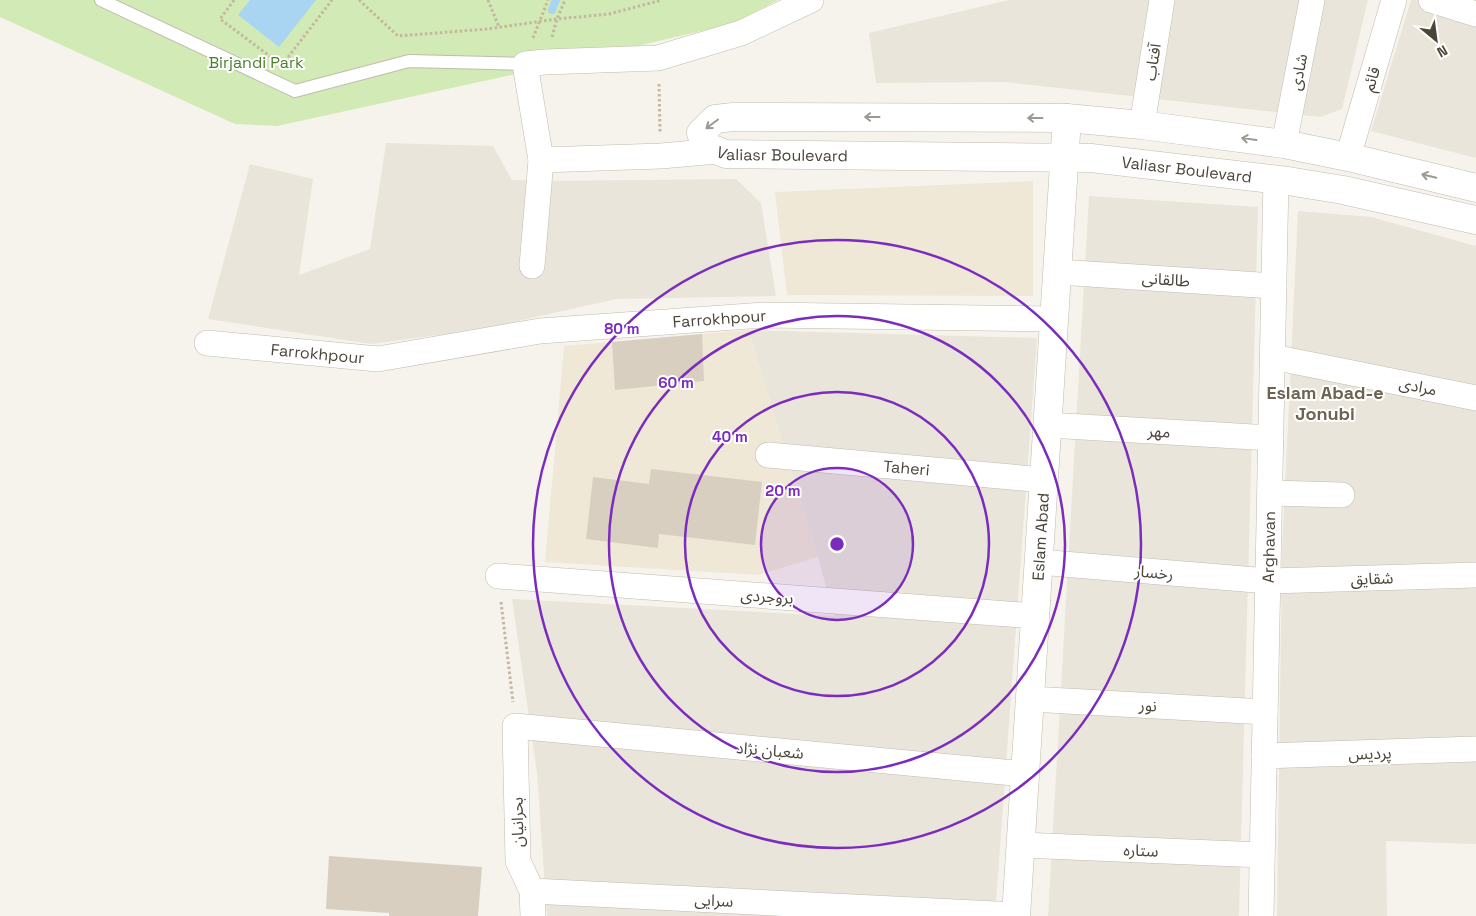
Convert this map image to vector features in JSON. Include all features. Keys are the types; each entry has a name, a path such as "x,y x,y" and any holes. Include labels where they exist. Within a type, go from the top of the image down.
{"street":[{"path":"532,266 542,160 535,63 658,58 741,33 810,0"},
{"name":"آفتاب","path":"1142,124 1162,0"},
{"name":"شادی","path":"1284,144 1312,0"},
{"name":"قائم","path":"1348,157 1394,0"},
{"path":"1431,0 1476,14"},
{"name":"Valiasr Boulevard","path":"1476,188 1348,157 1284,144 1142,124 1067,118 733,117 715,119 701,133 704,146 726,154 1091,158 1276,179 1343,190 1476,220"},
{"name":"Eslam Abad","path":"1016,916 1067,118"},
{"path":"1276,179 1284,144"},
{"path":"542,160 661,156 717,151"},
{"path":"1343,190 1348,157"},
{"name":"Arghavan","path":"1261,916 1276,179"},
{"name":"طالقانی","path":"1058,272 1274,286"},
{"name":"Farrokhpour","path":"207,343 378,359 540,331 764,315 1055,318"},
{"name":"مرادی","path":"1272,357 1476,398"},
{"name":"مهر","path":"1048,425 1271,438"},
{"name":"Taheri","path":"768,455 1044,480"},
{"path":"1270,493 1342,495"},
{"name":"رخسار","path":"1039,562 1268,581"},
{"name":"شقایق","path":"1268,581 1476,575"},
{"name":"بروجردی","path":"498,576 1036,616"},
{"name":"نور","path":"1030,698 1266,712"},
{"name":"شعبان نژاد","path":"515,726 1025,774"},
{"name":"بحرانیان","path":"515,726 518,861 532,892 533,916"},
{"name":"پردیس","path":"1264,756 1476,749"},
{"name":"ستاره","path":"1021,845 1262,855"},
{"name":"سرایی","path":"532,892 1016,916"}],"lane":[{"path":"101,0 295,91 409,61 535,63"}],"path":[{"path":"234,0 220,19 282,65 332,0"},
{"path":"359,0 398,36 499,28 557,19 609,14 662,0"},
{"path":"488,0 499,28"},
{"path":"535,63 538,22 548,0"},
{"path":"535,63 565,0"},
{"path":"658,58 661,156"},
{"path":"498,576 515,726"}],"shaded area":[{"path":"1009,0 1368,0 1342,109 1320,117 1005,82 876,83 869,33"},
{"path":"1411,0 1476,0 1476,158 1371,131"},
{"path":"386,143 493,146 512,180 736,179 761,203 776,296 616,299 483,329 371,344 208,319 250,164 313,179 299,275 370,249"},
{"path":"1033,181 1033,296 787,295 775,192"},
{"path":"1089,196 1258,207 1239,916 1048,916"},
{"path":"1298,211 1371,217 1476,246 1476,844 1386,841 1387,916 1277,916 1282,550"},
{"path":"748,330 1037,338 995,916 547,916 537,773 512,599 834,616 818,557"},
{"path":"748,330 818,557 758,575 545,562 564,346"}],"green space":[{"name":"Birjandi Park","path":"0,0 778,0 731,24 548,67 277,126 235,124 0,17"}],"water":[{"path":"250,0 316,0 279,47 238,15"}],"building":[{"path":"702,334 704,381 615,390 612,342"},
{"path":"651,469 762,482 755,545 659,534 658,548 586,539 593,477 649,484"},
{"path":"329,856 482,867 478,916 389,916 389,913 326,909"}],"waterway":[{"path":"552,10 556,0"}],"district":[{"name":"Eslam Abad-e Jonubi","path":"1325,403"}]}
